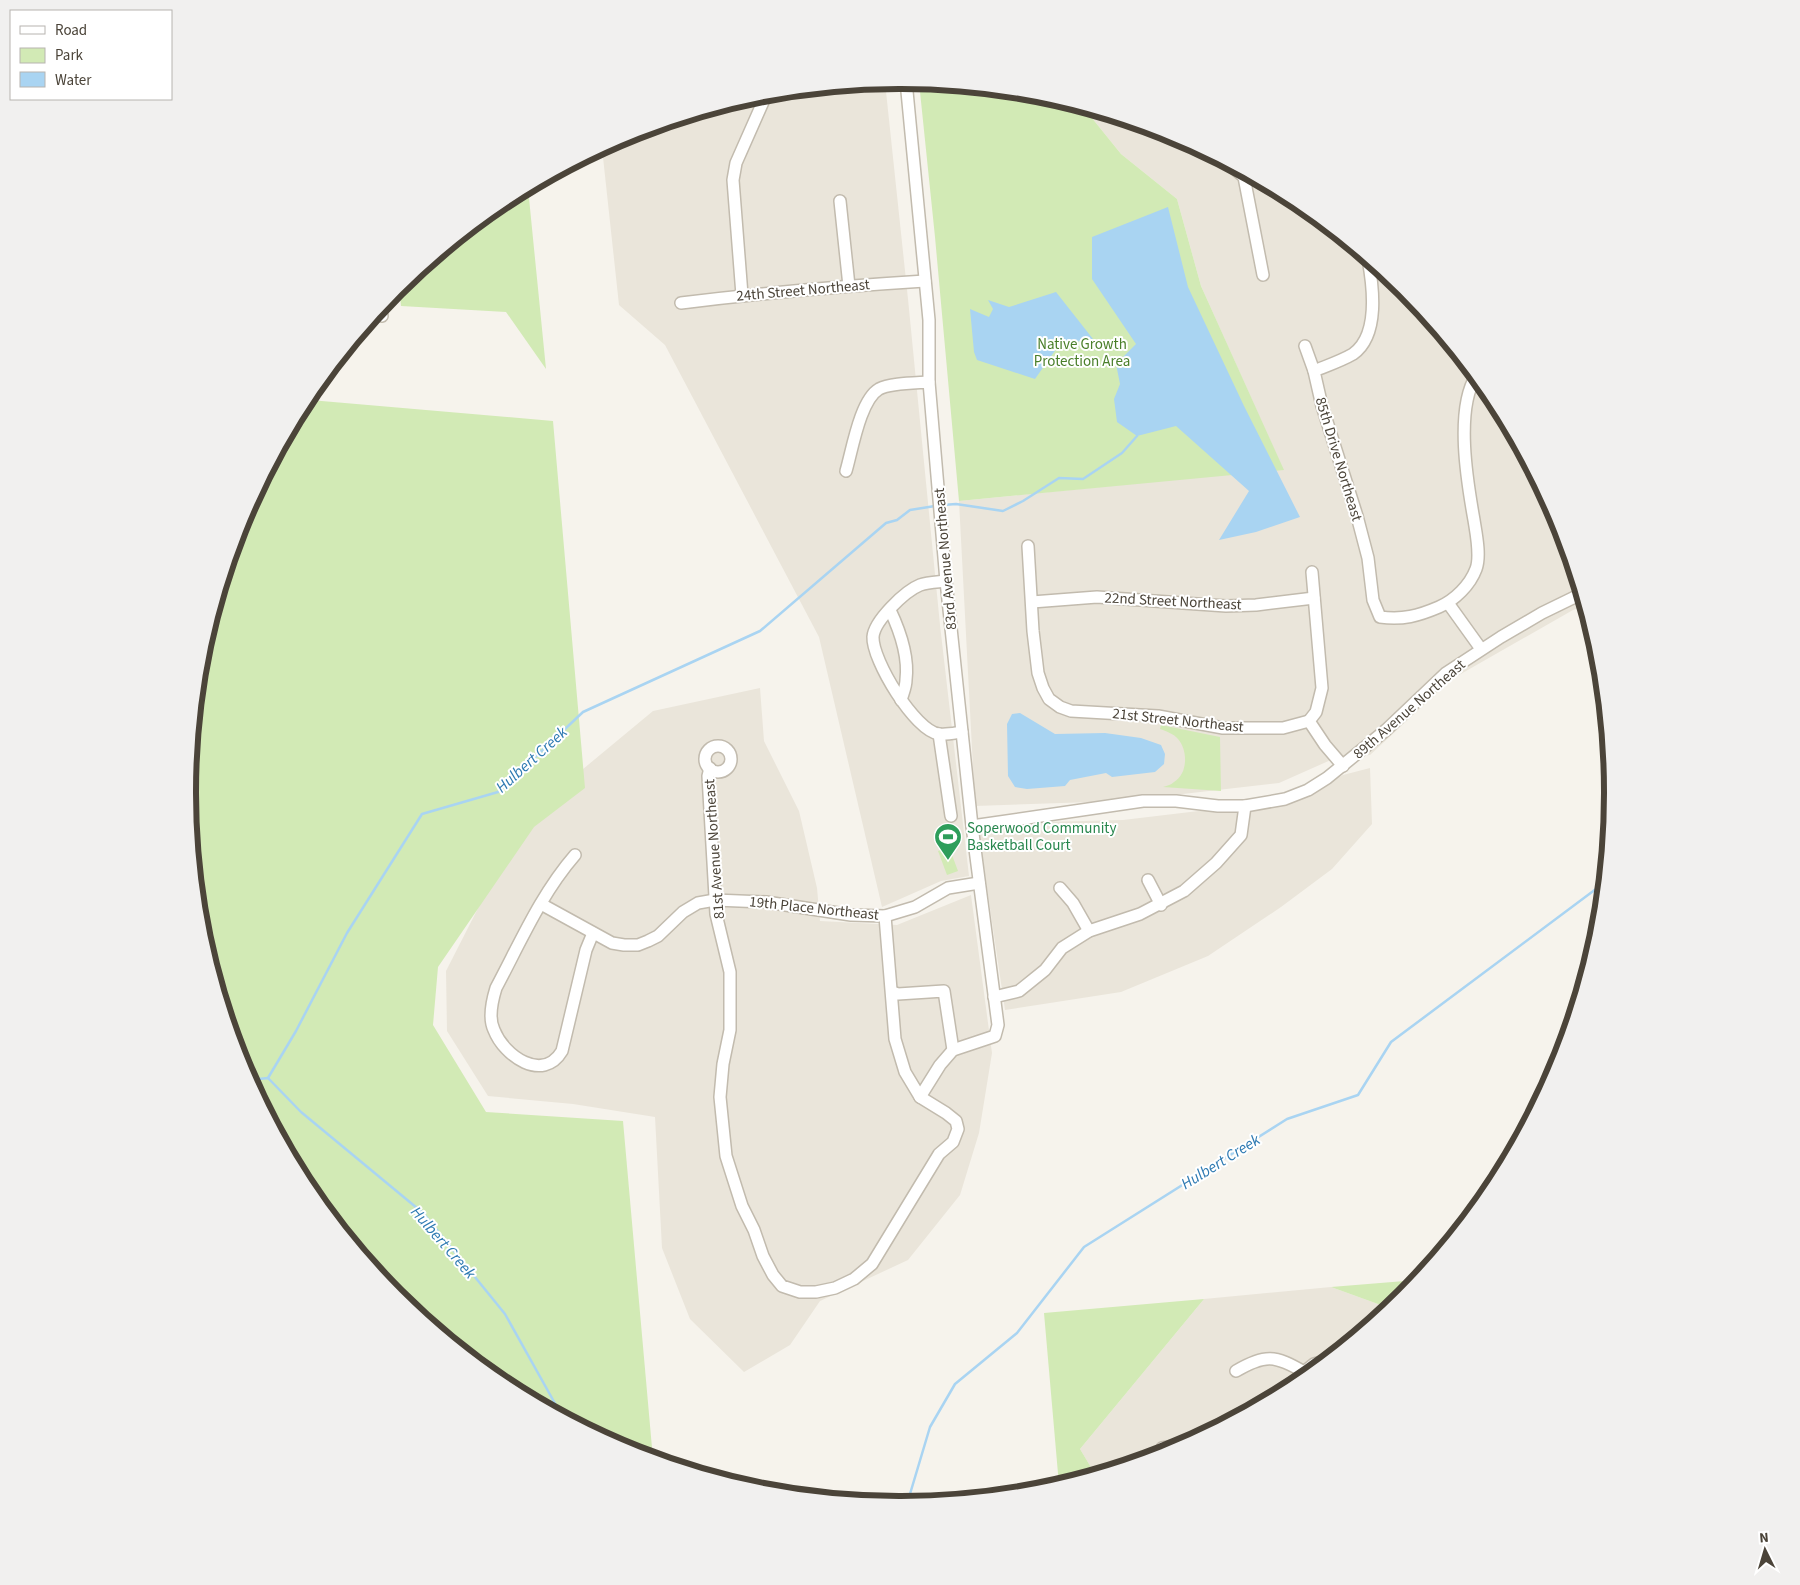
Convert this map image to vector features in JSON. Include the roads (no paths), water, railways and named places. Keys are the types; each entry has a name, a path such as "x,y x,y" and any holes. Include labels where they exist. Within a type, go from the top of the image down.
{"street":[{"name":"83rd Avenue Northeast","path":"907,89 929,320 929,382 946,581 972,826 998,1025 996,1036 953,1050"},
{"path":"742,295 733,180 736,163 760,103"},
{"path":"1247,180 1263,275"},
{"path":"840,201 849,286"},
{"path":"1305,346 1314,371 1354,353 1362,343 1371,322 1373,296 1369,268"},
{"name":"24th Street Northeast","path":"681,304 742,295 925,281"},
{"name":"85th Drive Northeast","path":"1314,371 1322,406 1357,516 1368,558 1373,600 1380,617 1397,619 1421,615 1448,603 1466,586 1477,568 1478,542 1471,504 1463,421 1466,402 1473,385"},
{"path":"846,471 863,411 871,397 879,389 929,382"},
{"path":"1028,546 1032,602"},
{"path":"1312,572 1322,688 1316,712 1309,721 1325,745 1343,766"},
{"path":"946,581 921,584 904,593 876,627 873,637 875,652 901,700 914,718 926,728 939,734 962,732"},
{"name":"22nd Street Northeast","path":"1032,602 1098,597 1226,606 1256,605 1314,598"},
{"name":"89th Avenue Northeast","path":"972,826 1143,801 1176,801 1218,806 1245,806 1285,798 1308,790 1343,766 1386,730 1446,673 1481,649 1542,613 1576,597"},
{"name":"21st Street Northeast","path":"1032,602 1035,660 1043,688 1049,699 1060,707 1071,711 1158,716 1223,728 1282,728 1309,721"},
{"path":"1448,603 1481,649"},
{"path":"890,610 899,630 905,656 906,680 901,700"},
{"path":"939,734 951,816"},
{"name":"81st Avenue Northeast","path":"710,768 708,776 716,914 730,972 730,1030 723,1064 720,1097 726,1156 742,1206 754,1230 763,1256 773,1275 782,1286 800,1292 816,1292 835,1288 854,1279 872,1264 939,1154 953,1142 958,1129 956,1121 920,1096"},
{"path":"994,997 1019,991 1045,970 1062,948 1089,931 1140,914 1184,891 1216,863 1240,835 1245,806"},
{"path":"575,855 561,871 541,904 496,988 492,1000 493,1029 500,1042 521,1060 535,1066 548,1065 558,1059 562,1052 586,950 593,933"},
{"path":"1148,880 1160,905"},
{"name":"19th Place Northeast","path":"541,904 612,943 638,945 658,936 683,912 698,903 715,900 766,902 850,915 885,916 915,907 948,888 979,883"},
{"path":"1060,888 1073,902 1089,931"},
{"path":"885,916 895,1039 905,1072 920,1096 940,1065 953,1050 944,990 898,994 892,992"},
{"path":"1236,1371 1254,1361 1271,1358 1287,1362 1300,1371"}],"water":[{"path":"1168,207 1188,287 1244,406 1300,517 1256,532 1219,540 1249,491 1176,426 1137,436 1117,422 1114,399 1120,384 1116,364 1136,344 1092,279 1092,237"},
{"path":"1056,292 1093,339 1059,345 1035,379 977,360 974,352 970,309 989,317 993,309 988,300 1009,307"},
{"path":"1020,713 1055,734 1105,733 1141,738 1161,745 1165,754 1164,764 1155,772 1112,777 1106,773 1070,780 1065,786 1027,789 1015,787 1008,776 1007,724 1012,714"}],"waterway":[{"path":"943,505 956,504 1003,511 1023,501 1059,478 1083,479 1122,453 1137,436"},
{"name":"Hulbert Creek","path":"268,1078 296,1031 347,933 422,814 498,792 583,712 760,631 886,523 897,520 910,510 935,506"},
{"name":"Hulbert Creek","path":"909,1496 930,1427 955,1384 1017,1333 1084,1247 1287,1119 1358,1095 1391,1042 1597,888"},
{"name":"Hulbert Creek","path":"258,1079 268,1078 301,1112 423,1213 505,1314 557,1407"}],"place":[{"name":"Soperwood Community Basketball Court","path":"948,861"}],"park label":[{"name":"Native Growth Protection Area","path":"1082,352"}]}
